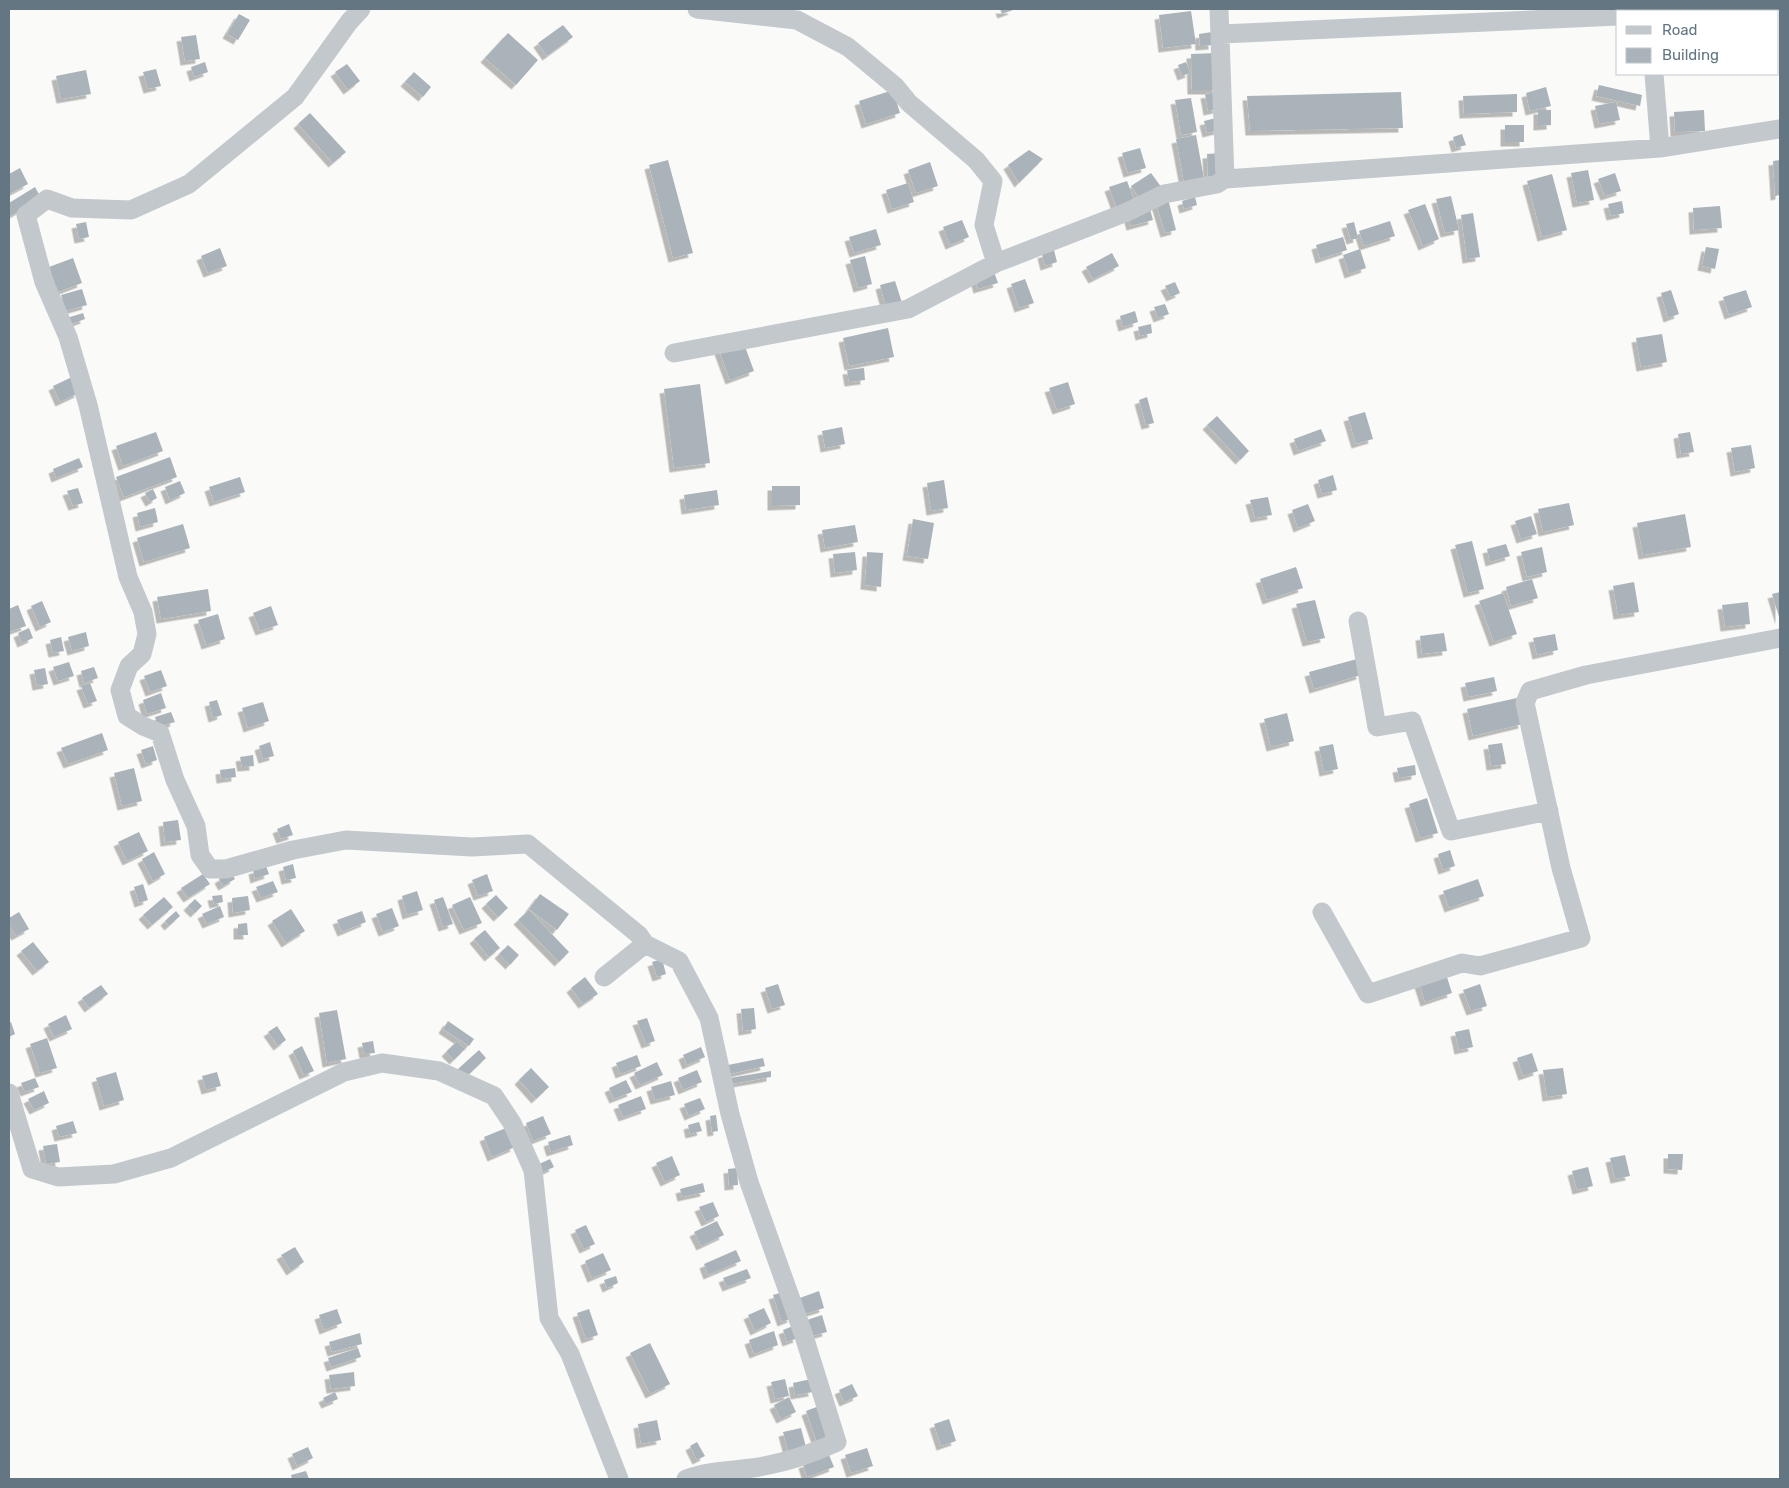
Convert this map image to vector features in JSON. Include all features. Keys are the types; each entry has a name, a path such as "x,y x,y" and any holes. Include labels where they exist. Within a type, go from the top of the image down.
{"street":[{"path":"361,9 349,22 295,97 189,184 131,210 72,208 47,199 26,215 44,282 68,337 88,405 128,577 143,612 147,634 142,654 129,666 120,690 127,716 160,733 178,788 196,826 200,855 210,869 226,869 293,850 346,840 472,847 528,844 639,935 645,944 679,961 709,1018 730,1114 748,1182 803,1333 837,1442 801,1458 757,1467 702,1473 686,1479"},
{"path":"697,9 796,20 848,47 894,86 909,103 976,160 993,181 984,225 996,263"},
{"path":"1219,9 1225,179"},
{"path":"1221,34 1616,16"},
{"path":"1654,75 1660,148"},
{"path":"674,352 908,309 996,263 1127,212 1164,194 1217,184 1225,179 1660,148 1780,129"},
{"path":"1358,621 1377,727 1412,722 1451,831 1549,811"},
{"path":"1322,912 1368,994 1462,964 1480,966 1581,938 1549,811 1525,703 1530,691 1586,674 1780,638"},
{"path":"604,977 645,944"},
{"path":"9,1093 32,1169 58,1177 114,1174 171,1158 344,1072 382,1063 439,1070 494,1096 512,1123 533,1170 549,1318 570,1354 620,1479"}],"building":[{"path":"1000,9 1012,9 1013,10 1002,14"},
{"path":"1191,11 1196,44 1163,48 1159,15"},
{"path":"239,14 250,20 238,40 227,34"},
{"path":"563,25 573,37 547,56 538,43"},
{"path":"1212,32 1213,45 1200,46 1199,34"},
{"path":"508,33 538,60 516,85 485,58"},
{"path":"196,35 200,59 185,61 181,37"},
{"path":"1216,53 1217,90 1192,90 1191,54"},
{"path":"205,62 208,72 194,77 191,67"},
{"path":"1186,62 1190,73 1182,76 1178,65"},
{"path":"347,64 360,81 348,90 335,72"},
{"path":"156,69 161,86 148,89 143,72"},
{"path":"86,70 91,94 61,99 56,76"},
{"path":"414,72 431,87 423,97 405,82"},
{"path":"1599,85 1642,95 1640,106 1596,96"},
{"path":"1546,87 1551,106 1530,111 1526,93"},
{"path":"893,90 900,113 866,124 859,101"},
{"path":"1401,92 1403,128 1250,131 1247,96"},
{"path":"1214,93 1218,109 1208,111 1205,94"},
{"path":"1517,94 1517,112 1464,114 1463,96"},
{"path":"1191,98 1197,132 1181,135 1175,100"},
{"path":"1616,102 1620,120 1599,124 1595,106"},
{"path":"1538,110 1551,110 1551,125 1538,126"},
{"path":"1704,110 1705,131 1675,132 1674,112"},
{"path":"310,113 346,152 333,163 298,124"},
{"path":"1216,118 1219,130 1207,133 1204,121"},
{"path":"1505,125 1524,125 1524,142 1505,142"},
{"path":"1462,134 1466,145 1456,148 1453,137"},
{"path":"1196,135 1205,184 1185,188 1176,139"},
{"path":"1140,148 1146,168 1128,173 1122,153"},
{"path":"1029,150 1043,159 1019,183 1008,165"},
{"path":"1221,153 1223,177 1208,178 1207,154"},
{"path":"668,160 693,253 673,258 649,165"},
{"path":"1780,160 1780,195 1775,196 1773,161"},
{"path":"930,162 938,186 916,193 908,170"},
{"path":"20,168 28,184 9,194 9,174"},
{"path":"1588,170 1594,200 1577,203 1571,173"},
{"path":"1151,173 1162,188 1142,202 1131,186"},
{"path":"1615,173 1621,191 1605,196 1598,179"},
{"path":"1552,174 1567,230 1542,237 1527,181"},
{"path":"1127,181 1135,203 1117,209 1109,187"},
{"path":"908,183 914,202 892,209 886,190"},
{"path":"35,187 41,198 9,217 9,203"},
{"path":"1451,196 1459,230 1445,233 1436,199"},
{"path":"1195,197 1197,205 1184,209 1182,201"},
{"path":"1168,199 1176,230 1165,233 1156,203"},
{"path":"1622,201 1624,213 1611,216 1608,204"},
{"path":"1425,204 1439,239 1423,246 1408,210"},
{"path":"1720,206 1722,228 1694,230 1693,208"},
{"path":"1150,209 1153,220 1131,226 1128,215"},
{"path":"1473,213 1480,257 1467,259 1461,215"},
{"path":"962,220 969,237 950,245 943,227"},
{"path":"1390,221 1395,236 1364,246 1359,231"},
{"path":"86,222 89,237 79,239 76,224"},
{"path":"1354,222 1358,238 1351,240 1346,224"},
{"path":"876,229 881,245 854,253 849,237"},
{"path":"1343,237 1347,250 1320,259 1316,245"},
{"path":"1706,247 1719,249 1715,269 1702,266"},
{"path":"220,248 227,266 208,273 201,256"},
{"path":"1360,249 1366,268 1349,274 1343,255"},
{"path":"1054,250 1057,262 1045,266 1042,254"},
{"path":"1112,253 1119,266 1093,279 1086,267"},
{"path":"865,256 872,284 858,288 850,260"},
{"path":"73,258 82,283 58,292 49,267"},
{"path":"994,272 998,283 978,289 975,278"},
{"path":"1025,279 1034,303 1019,308 1011,284"},
{"path":"895,281 902,303 886,307 880,285"},
{"path":"1175,282 1180,293 1171,297 1165,286"},
{"path":"82,289 87,305 66,311 61,295"},
{"path":"1671,290 1679,314 1668,318 1661,293"},
{"path":"1746,290 1752,307 1729,315 1723,297"},
{"path":"1165,304 1169,314 1158,318 1154,307"},
{"path":"1135,311 1138,322 1123,327 1120,316"},
{"path":"83,313 85,319 69,325 67,318"},
{"path":"1151,324 1152,333 1140,336 1138,327"},
{"path":"888,328 894,357 849,366 843,338"},
{"path":"740,333 754,371 730,380 716,342"},
{"path":"1662,334 1667,362 1641,367 1636,338"},
{"path":"864,368 865,380 849,382 847,370"},
{"path":"72,377 79,393 60,402 53,386"},
{"path":"1068,382 1075,404 1057,410 1049,388"},
{"path":"700,384 710,463 674,468 664,389"},
{"path":"1147,397 1154,423 1146,425 1139,400"},
{"path":"1365,412 1373,439 1356,444 1348,417"},
{"path":"1217,416 1249,451 1240,460 1207,425"},
{"path":"842,427 845,444 825,448 822,431"},
{"path":"1321,429 1326,441 1298,451 1294,439"},
{"path":"156,432 163,451 123,466 116,446"},
{"path":"1690,432 1694,452 1681,454 1678,434"},
{"path":"1751,445 1755,468 1735,472 1731,448"},
{"path":"170,457 177,477 124,497 116,477"},
{"path":"79,458 83,467 56,478 53,469"},
{"path":"1333,475 1337,490 1322,494 1318,480"},
{"path":"240,477 245,492 214,502 209,487"},
{"path":"944,480 948,508 931,511 927,483"},
{"path":"180,481 185,493 170,500 165,487"},
{"path":"772,486 800,486 800,505 772,506"},
{"path":"78,488 83,503 73,506 67,491"},
{"path":"153,489 157,498 150,502 145,493"},
{"path":"717,490 719,505 686,510 684,495"},
{"path":"1268,497 1272,515 1255,518 1250,500"},
{"path":"1569,503 1574,525 1543,532 1538,509"},
{"path":"1308,504 1315,521 1298,528 1292,510"},
{"path":"155,508 158,522 140,527 137,513"},
{"path":"1685,514 1691,547 1643,555 1637,523"},
{"path":"1531,516 1537,534 1521,539 1515,521"},
{"path":"913,519 934,523 928,559 907,556"},
{"path":"183,524 190,548 144,562 137,538"},
{"path":"855,525 858,542 825,548 822,530"},
{"path":"1472,541 1484,589 1468,593 1455,545"},
{"path":"1506,544 1510,556 1490,562 1487,549"},
{"path":"1542,547 1547,572 1527,577 1521,552"},
{"path":"855,552 857,570 835,573 833,554"},
{"path":"867,552 883,553 881,587 865,585"},
{"path":"1296,567 1303,588 1267,600 1260,579"},
{"path":"1532,579 1538,598 1511,606 1506,587"},
{"path":"1634,582 1639,612 1618,615 1613,586"},
{"path":"208,589 211,611 161,619 157,597"},
{"path":"1780,592 1780,620 1772,594"},
{"path":"1503,593 1517,634 1494,642 1479,601"},
{"path":"1315,600 1325,638 1307,642 1296,604"},
{"path":"42,601 51,622 40,627 31,606"},
{"path":"1748,602 1750,624 1725,627 1722,605"},
{"path":"18,605 26,626 9,632 9,609"},
{"path":"271,606 278,625 260,631 253,613"},
{"path":"218,614 225,639 206,645 198,620"},
{"path":"29,628 33,638 22,643 18,633"},
{"path":"86,632 89,646 72,651 68,637"},
{"path":"1444,633 1447,651 1422,654 1420,636"},
{"path":"1555,634 1558,650 1537,655 1533,638"},
{"path":"61,637 64,651 53,653 50,640"},
{"path":"1357,659 1361,675 1314,689 1309,672"},
{"path":"69,662 74,676 58,681 53,667"},
{"path":"94,667 98,678 84,683 81,671"},
{"path":"45,668 48,684 37,686 34,670"},
{"path":"161,670 167,686 150,692 144,676"},
{"path":"1494,677 1497,691 1468,697 1465,683"},
{"path":"90,683 97,701 88,704 81,686"},
{"path":"161,693 166,708 147,714 143,700"},
{"path":"1517,698 1523,724 1473,736 1467,709"},
{"path":"217,700 222,715 213,718 209,702"},
{"path":"263,702 269,721 248,728 242,708"},
{"path":"171,712 175,722 158,727 155,717"},
{"path":"1287,713 1294,741 1271,747 1264,719"},
{"path":"102,733 108,750 68,764 61,748"},
{"path":"270,742 274,756 263,759 259,746"},
{"path":"1502,743 1506,764 1491,766 1488,745"},
{"path":"1333,744 1338,769 1324,772 1319,747"},
{"path":"153,746 157,760 146,764 141,750"},
{"path":"253,755 254,766 242,767 240,757"},
{"path":"1415,765 1416,775 1399,778 1397,768"},
{"path":"134,768 142,801 122,806 114,773"},
{"path":"235,768 236,777 221,779 220,770"},
{"path":"1427,798 1438,833 1420,838 1409,804"},
{"path":"178,820 181,840 165,842 163,822"},
{"path":"289,824 293,835 281,839 277,829"},
{"path":"139,832 148,851 127,861 118,842"},
{"path":"1450,850 1455,866 1443,870 1438,854"},
{"path":"154,852 165,874 153,881 142,859"},
{"path":"293,864 296,878 286,880 283,867"},
{"path":"266,866 269,874 255,879 253,870"},
{"path":"230,872 235,879 223,886 219,879"},
{"path":"203,874 210,884 188,898 181,888"},
{"path":"487,874 493,891 478,896 472,880"},
{"path":"1478,879 1484,896 1449,908 1443,891"},
{"path":"273,881 278,892 261,898 256,887"},
{"path":"143,884 148,900 139,903 134,887"},
{"path":"417,891 423,910 407,915 402,896"},
{"path":"540,894 569,914 557,930 529,909"},
{"path":"222,895 223,902 214,904 212,896"},
{"path":"496,895 508,908 498,917 486,904"},
{"path":"248,896 250,910 233,913 232,898"},
{"path":"164,897 173,907 152,925 143,915"},
{"path":"443,897 453,924 443,927 434,900"},
{"path":"470,897 482,923 464,930 452,905"},
{"path":"195,899 202,906 195,913 188,906"},
{"path":"220,906 224,917 207,924 202,914"},
{"path":"392,908 399,926 383,932 376,914"},
{"path":"291,909 305,931 286,943 272,921"},
{"path":"529,910 569,952 559,962 518,920"},
{"path":"176,911 180,916 169,926 165,921"},
{"path":"362,911 366,922 342,932 337,920"},
{"path":"19,912 29,929 16,936 9,925 9,918"},
{"path":"247,923 248,935 238,935 238,924"},
{"path":"485,930 500,948 489,957 474,939"},
{"path":"33,942 49,962 37,971 21,951"},
{"path":"508,945 519,955 510,965 499,954"},
{"path":"662,959 666,974 657,977 652,962"},
{"path":"1445,971 1452,993 1425,1002 1418,980"},
{"path":"585,977 598,994 583,1004 571,988"},
{"path":"778,984 785,1005 772,1009 765,988"},
{"path":"1480,984 1487,1006 1471,1011 1463,990"},
{"path":"101,985 108,994 89,1008 82,998"},
{"path":"754,1008 756,1029 743,1031 741,1009"},
{"path":"337,1010 346,1059 327,1063 319,1013"},
{"path":"66,1015 72,1029 54,1037 48,1024"},
{"path":"647,1018 655,1041 646,1044 637,1021"},
{"path":"448,1021 474,1039 469,1046 443,1029"},
{"path":"11,1022 15,1034 9,1037 9,1023"},
{"path":"277,1026 286,1040 278,1046 268,1032"},
{"path":"1469,1029 1473,1047 1459,1050 1455,1032"},
{"path":"47,1038 57,1068 40,1073 30,1044"},
{"path":"373,1041 375,1053 364,1054 362,1043"},
{"path":"457,1041 465,1049 454,1060 446,1052"},
{"path":"302,1046 314,1071 304,1075 293,1051"},
{"path":"701,1047 705,1057 687,1065 683,1055"},
{"path":"479,1050 486,1058 464,1079 456,1071"},
{"path":"1532,1053 1538,1071 1523,1076 1517,1058"},
{"path":"637,1055 641,1066 620,1074 616,1063"},
{"path":"763,1058 765,1066 730,1074 728,1065"},
{"path":"657,1062 663,1075 640,1085 634,1073"},
{"path":"531,1068 549,1087 536,1099 519,1080"},
{"path":"1563,1068 1567,1094 1547,1097 1543,1070"},
{"path":"697,1070 702,1082 683,1090 678,1078"},
{"path":"771,1071 771,1077 731,1084 730,1078"},
{"path":"116,1072 124,1100 104,1106 96,1078"},
{"path":"217,1072 221,1086 206,1090 202,1076"},
{"path":"35,1078 39,1087 25,1092 21,1083"},
{"path":"626,1080 632,1092 614,1099 609,1088"},
{"path":"671,1081 675,1095 655,1100 651,1087"},
{"path":"44,1091 49,1103 34,1110 28,1099"},
{"path":"641,1096 646,1109 623,1117 618,1105"},
{"path":"700,1098 705,1109 689,1116 684,1104"},
{"path":"716,1115 718,1131 712,1132 710,1116"},
{"path":"543,1116 551,1134 533,1141 526,1123"},
{"path":"73,1121 77,1133 59,1137 56,1126"},
{"path":"699,1122 702,1131 690,1134 688,1125"},
{"path":"506,1128 515,1147 492,1157 484,1137"},
{"path":"570,1135 573,1145 551,1152 548,1142"},
{"path":"57,1144 60,1162 46,1164 43,1146"},
{"path":"1668,1154 1683,1154 1682,1170 1668,1169"},
{"path":"1625,1155 1630,1176 1615,1179 1610,1158"},
{"path":"672,1156 680,1175 665,1182 656,1163"},
{"path":"550,1159 554,1167 539,1174 535,1166"},
{"path":"1588,1167 1593,1186 1577,1190 1572,1171"},
{"path":"737,1168 738,1185 729,1186 728,1169"},
{"path":"703,1183 705,1192 682,1197 680,1189"},
{"path":"713,1202 719,1216 706,1222 699,1207"},
{"path":"717,1221 724,1235 701,1246 694,1232"},
{"path":"586,1225 595,1244 584,1249 575,1230"},
{"path":"295,1247 304,1262 291,1271 281,1255"},
{"path":"736,1250 741,1261 708,1275 704,1264"},
{"path":"603,1253 611,1270 592,1278 585,1261"},
{"path":"747,1269 751,1278 727,1287 723,1278"},
{"path":"616,1276 618,1283 607,1288 604,1280"},
{"path":"819,1291 824,1308 802,1315 797,1299"},
{"path":"783,1292 792,1318 782,1322 773,1295"},
{"path":"764,1308 771,1323 755,1331 748,1315"},
{"path":"337,1309 342,1323 324,1330 319,1315"},
{"path":"589,1309 598,1335 586,1339 577,1313"},
{"path":"822,1315 827,1332 812,1336 807,1320"},
{"path":"793,1326 798,1338 787,1342 783,1330"},
{"path":"774,1331 778,1345 754,1354 749,1340"},
{"path":"360,1333 362,1344 332,1352 329,1342"},
{"path":"650,1343 670,1384 650,1394 630,1353"},
{"path":"358,1348 361,1357 331,1367 328,1358"},
{"path":"354,1372 355,1386 331,1389 329,1375"},
{"path":"785,1379 789,1396 775,1399 771,1382"},
{"path":"811,1379 813,1392 795,1395 793,1383"},
{"path":"852,1384 858,1396 844,1402 839,1390"},
{"path":"335,1392 338,1399 326,1404 323,1398"},
{"path":"789,1397 796,1412 781,1419 774,1405"},
{"path":"819,1406 830,1437 817,1442 806,1411"},
{"path":"949,1419 956,1441 941,1446 934,1424"},
{"path":"657,1420 661,1440 641,1444 638,1424"},
{"path":"801,1428 806,1447 788,1451 783,1432"},
{"path":"697,1442 705,1456 697,1460 690,1446"},
{"path":"308,1447 313,1458 297,1466 292,1454"},
{"path":"867,1448 873,1466 851,1473 845,1455"},
{"path":"829,1455 834,1467 807,1477 803,1464"},
{"path":"306,1471 309,1479 292,1479 291,1475"}]}
